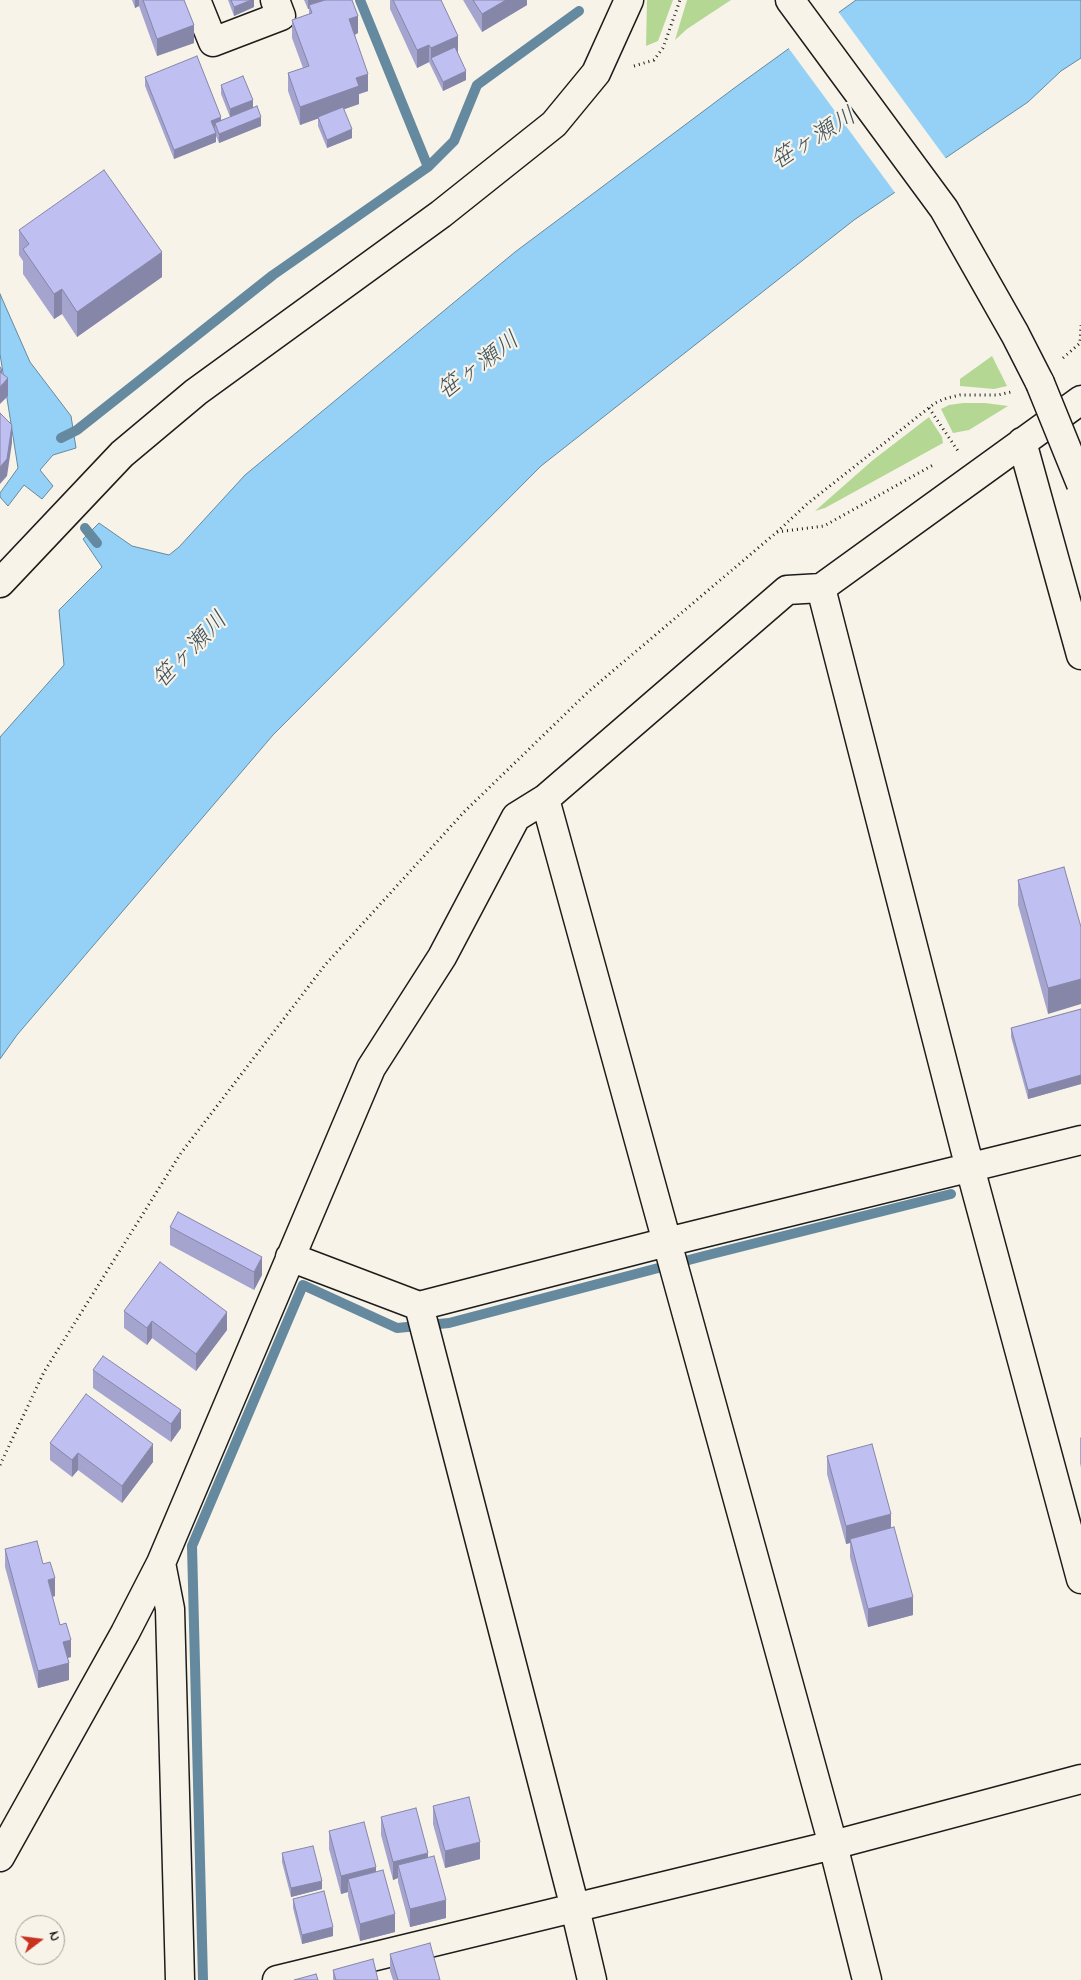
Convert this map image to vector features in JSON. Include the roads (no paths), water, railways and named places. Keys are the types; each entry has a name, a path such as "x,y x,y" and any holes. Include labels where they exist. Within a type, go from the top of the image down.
{"street":[{"path":"196,0 213,42 281,16 275,0"},
{"path":"0,583 122,454 196,392 441,214 554,124 596,73 629,0"},
{"path":"790,0 944,209 1015,334 1048,374 1081,484"},
{"path":"0,1857 125,1633 161,1564 371,1068 442,957 516,817 545,799 787,590 821,588 1081,400"},
{"path":"1022,442 1081,655"},
{"path":"821,588 969,1167 1081,1579"},
{"path":"545,799 833,1845 867,1980"},
{"path":"290,1257 422,1319 671,1256 969,1167 1081,1140"},
{"path":"422,1319 592,1980"},
{"path":"161,1564 170,1609 180,1980"},
{"path":"277,1980 833,1845 1081,1779"}],"water":[{"name":"笹ヶ瀬川","path":"856,0 1081,0 1081,58 1061,71 1028,102 854,220 541,466 273,735 17,1035 0,1059 0,737 64,665 59,610 102,567 83,539 99,523 132,546 169,555 179,547 245,475 515,252 737,86"},
{"path":"0,294 30,362 71,416 76,448 53,455 40,470 53,486 42,499 24,485 8,506 0,497 0,493 18,468 0,354"}],"waterway":[{"path":"61,438 77,430 273,275 428,167 360,0"},
{"path":"428,167 454,141 477,85 579,11"},
{"path":"85,528 97,543"},
{"path":"203,1980 192,1546 303,1285 397,1328 449,1323 951,1194"}]}
